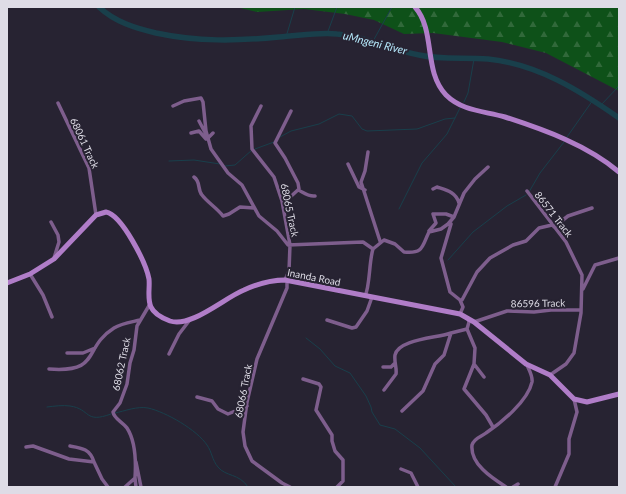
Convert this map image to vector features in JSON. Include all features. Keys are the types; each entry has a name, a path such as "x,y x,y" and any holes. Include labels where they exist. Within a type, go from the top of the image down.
{"street":[{"path":"415,7 421,16 431,63 438,84 455,102 468,108 519,122 579,146 598,156 619,172"},
{"path":"173,106 184,100 198,98 203,102 209,143"},
{"name":"68061 Track","path":"58,103 89,168 96,214"},
{"name":"68065 Track","path":"261,106 251,126 252,149 274,177 282,202 290,246 289,271 286,280"},
{"path":"282,202 298,190 299,186 285,158 275,143 291,111"},
{"path":"199,121 208,138"},
{"path":"191,134 199,131 209,143 228,173 242,185 259,216 277,231 290,246 297,243 363,242 372,249"},
{"path":"208,138 213,133"},
{"path":"368,152 365,171 361,182 380,241"},
{"path":"348,164 359,187 364,190"},
{"path":"460,314 463,307 460,300 450,292 441,258 459,203 475,179 488,167"},
{"path":"194,177 198,180 200,193 217,208 223,216 240,207 254,208"},
{"path":"433,189 437,187 448,190 457,198 459,203"},
{"path":"298,190 304,191 309,196 315,196"},
{"name":"86571 Track","path":"527,191 566,242 581,270 581,310 572,357 566,364 550,376"},
{"path":"541,228 553,226 568,216 592,208"},
{"path":"7,283 30,274 54,259 96,214 106,212 111,213 132,241 149,278 150,304 155,313 176,322 189,321"},
{"path":"365,296 368,292 367,282 372,249 380,241 384,240 392,242 402,251 415,252 423,247 429,231 436,223 433,214 446,214 453,219"},
{"path":"429,231 444,228 453,219"},
{"path":"460,300 462,300 477,272 486,262 510,246 526,241 548,220"},
{"path":"51,222 58,235 59,242 54,259"},
{"path":"582,290 595,265 619,258"},
{"path":"30,274 43,295 52,317"},
{"name":"Inanda Road","path":"189,321 242,290 268,281 286,280 460,314 474,322 526,364 550,376 574,399"},
{"name":"68066 Track","path":"286,280 287,288 258,356 243,432 248,454 258,466 290,487"},
{"path":"327,320 353,328 358,325 363,318 372,301 372,297"},
{"name":"68062 Track","path":"136,487 135,462 130,433 115,417 113,412 120,404 127,384 135,347 136,329 150,304"},
{"name":"86596 Track","path":"474,322 507,311 581,310"},
{"path":"468,319 469,322 467,329 475,348 474,364 466,380 464,389 486,415 493,427"},
{"path":"49,368 64,370 80,366 89,360 94,348 113,328 140,320"},
{"path":"169,354 179,334 189,321"},
{"path":"384,390 396,374 395,363 397,350 408,343 467,329"},
{"path":"402,411 421,393 435,364 444,354 451,333"},
{"path":"67,354 83,353 94,348"},
{"path":"383,366 391,367 395,363"},
{"path":"474,364 484,377"},
{"path":"506,487 478,464 472,452 473,442 511,415 530,388 532,379 526,364"},
{"path":"303,379 320,385 319,398 316,405 317,412 332,434 335,451 343,460 344,478 337,487"},
{"path":"555,487 570,450 569,440 577,412 574,399 588,402 619,394"},
{"path":"197,398 212,402 218,409 228,414 247,406"},
{"path":"26,447 33,446 69,459 94,462"},
{"path":"70,446 86,449 91,455 102,480 108,487"},
{"path":"135,462 140,477 141,487"},
{"path":"401,470 411,473 418,487"},
{"path":"125,487 135,478"},
{"path":"513,487 518,484"}],"green space":[{"path":"236,7 619,7 619,91 546,53 502,42 433,33 404,34 374,20 345,14 304,9 257,12"}],"waterway":[{"name":"uMngeni River","path":"99,7 112,17 133,27 172,36 233,40 315,34 337,34 358,37 409,53 428,57 488,59 506,62 524,66 557,80 573,88 619,118"},
{"path":"286,37 295,7"},
{"path":"327,34 337,7"},
{"path":"372,43 392,7"},
{"path":"464,102 468,93 474,59"},
{"path":"601,105 619,86"},
{"path":"567,137 593,100"},
{"path":"399,209 422,163 447,134 460,108"},
{"path":"280,137 291,131 319,124 339,114 352,116 362,129 367,131 417,129 445,119 455,118"},
{"path":"255,149 274,142"},
{"path":"529,192 540,173 564,142"},
{"path":"225,166 235,165 252,150"},
{"path":"169,161 194,160 220,164"},
{"path":"448,260 473,232 507,206 526,195"},
{"path":"306,338 320,349 335,366 350,373 366,396 372,412 380,425 395,429 420,448 456,487"},
{"path":"47,407 70,406 77,408 92,417 102,417 111,414"},
{"path":"115,413 135,408 148,408 163,413 180,422 202,439 209,448 213,459 221,470 241,479 248,487"}]}
